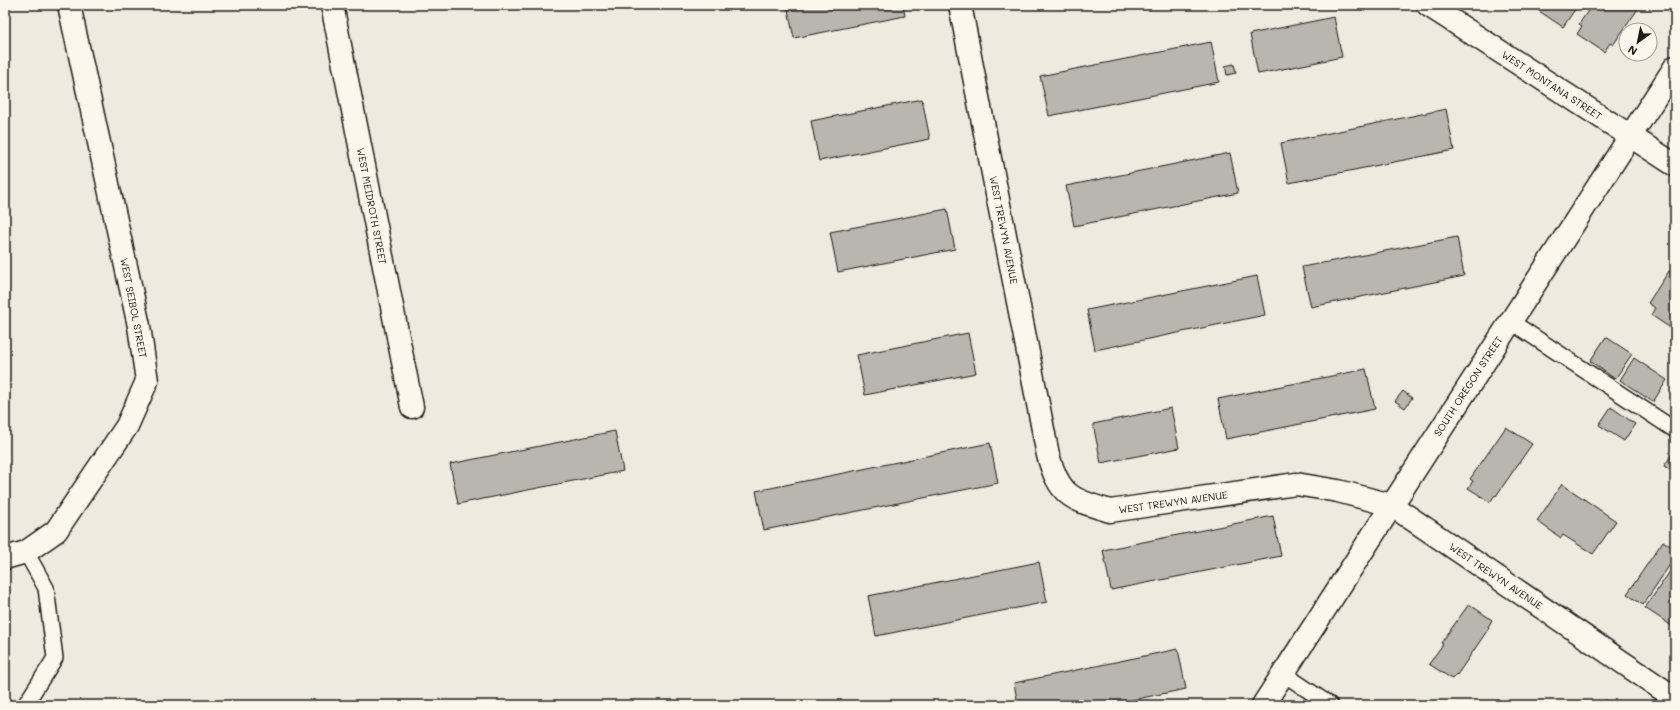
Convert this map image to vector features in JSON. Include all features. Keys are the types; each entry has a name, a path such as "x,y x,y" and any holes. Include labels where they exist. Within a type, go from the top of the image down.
{"street":[{"name":"WEST SEIBOL STREET","path":"5,558 26,552 56,531 127,426 147,381 139,326 69,5"},
{"name":"WEST MEIDROTH STREET","path":"332,5 412,407"},
{"name":"WEST TREWYN AVENUE","path":"960,5 1048,455 1054,477 1067,494 1084,503 1110,511 1296,484 1338,491 1391,505 1675,698"},
{"name":"WEST MONTANA STREET","path":"1428,5 1675,165"},
{"name":"SOUTH OREGON STREET","path":"1263,705 1675,67"}],"lane":[{"path":"1510,321 1675,430"},
{"path":"25,705 55,658 46,588 26,552"},
{"path":"1284,674 1330,705"}],"building":[{"path":"787,5 903,5 905,16 794,38"},
{"path":"1535,5 1578,5 1563,27 1533,7"},
{"path":"1592,5 1640,6 1629,22 1618,22 1618,38 1613,45 1610,43 1604,52 1577,34 1582,26 1579,24"},
{"path":"1334,17 1342,57 1258,74 1250,34"},
{"path":"1211,42 1219,82 1049,116 1040,76"},
{"path":"1234,64 1236,73 1227,75 1225,66"},
{"path":"922,99 930,139 819,161 811,121"},
{"path":"1446,109 1454,150 1289,183 1281,143"},
{"path":"1230,153 1238,193 1074,226 1066,186"},
{"path":"947,209 955,249 838,272 830,232"},
{"path":"1457,237 1464,276 1311,307 1302,267"},
{"path":"1675,269 1675,331 1651,315 1655,308 1648,303 1669,271 1672,273"},
{"path":"1257,276 1265,315 1095,350 1087,310"},
{"path":"968,333 976,373 865,395 857,355"},
{"path":"1606,337 1632,354 1615,379 1590,361"},
{"path":"1634,358 1667,380 1653,402 1620,380"},
{"path":"1366,369 1375,409 1226,439 1218,399"},
{"path":"1403,391 1412,398 1405,408 1395,401"},
{"path":"1611,407 1635,424 1624,441 1599,425"},
{"path":"1171,408 1179,448 1101,463 1093,424"},
{"path":"1506,427 1532,444 1496,496 1495,495 1490,502 1468,488 1473,481 1470,479"},
{"path":"615,431 623,471 458,504 450,464"},
{"path":"990,443 998,483 764,530 756,491"},
{"path":"1675,450 1675,473 1664,466"},
{"path":"1562,484 1616,521 1593,554 1563,535 1561,538 1537,521"},
{"path":"1273,516 1281,556 1111,590 1103,550"},
{"path":"1663,541 1675,549 1675,557 1643,605 1627,594"},
{"path":"1039,562 1047,602 876,636 868,596"},
{"path":"1675,564 1675,621 1672,626 1645,608"},
{"path":"1469,604 1492,620 1488,627 1489,628 1457,675 1456,674 1452,679 1429,664 1443,644 1441,643"},
{"path":"1178,649 1186,689 1107,705 1018,705 1014,683"},
{"path":"1605,700 1613,705 1601,705"}]}
